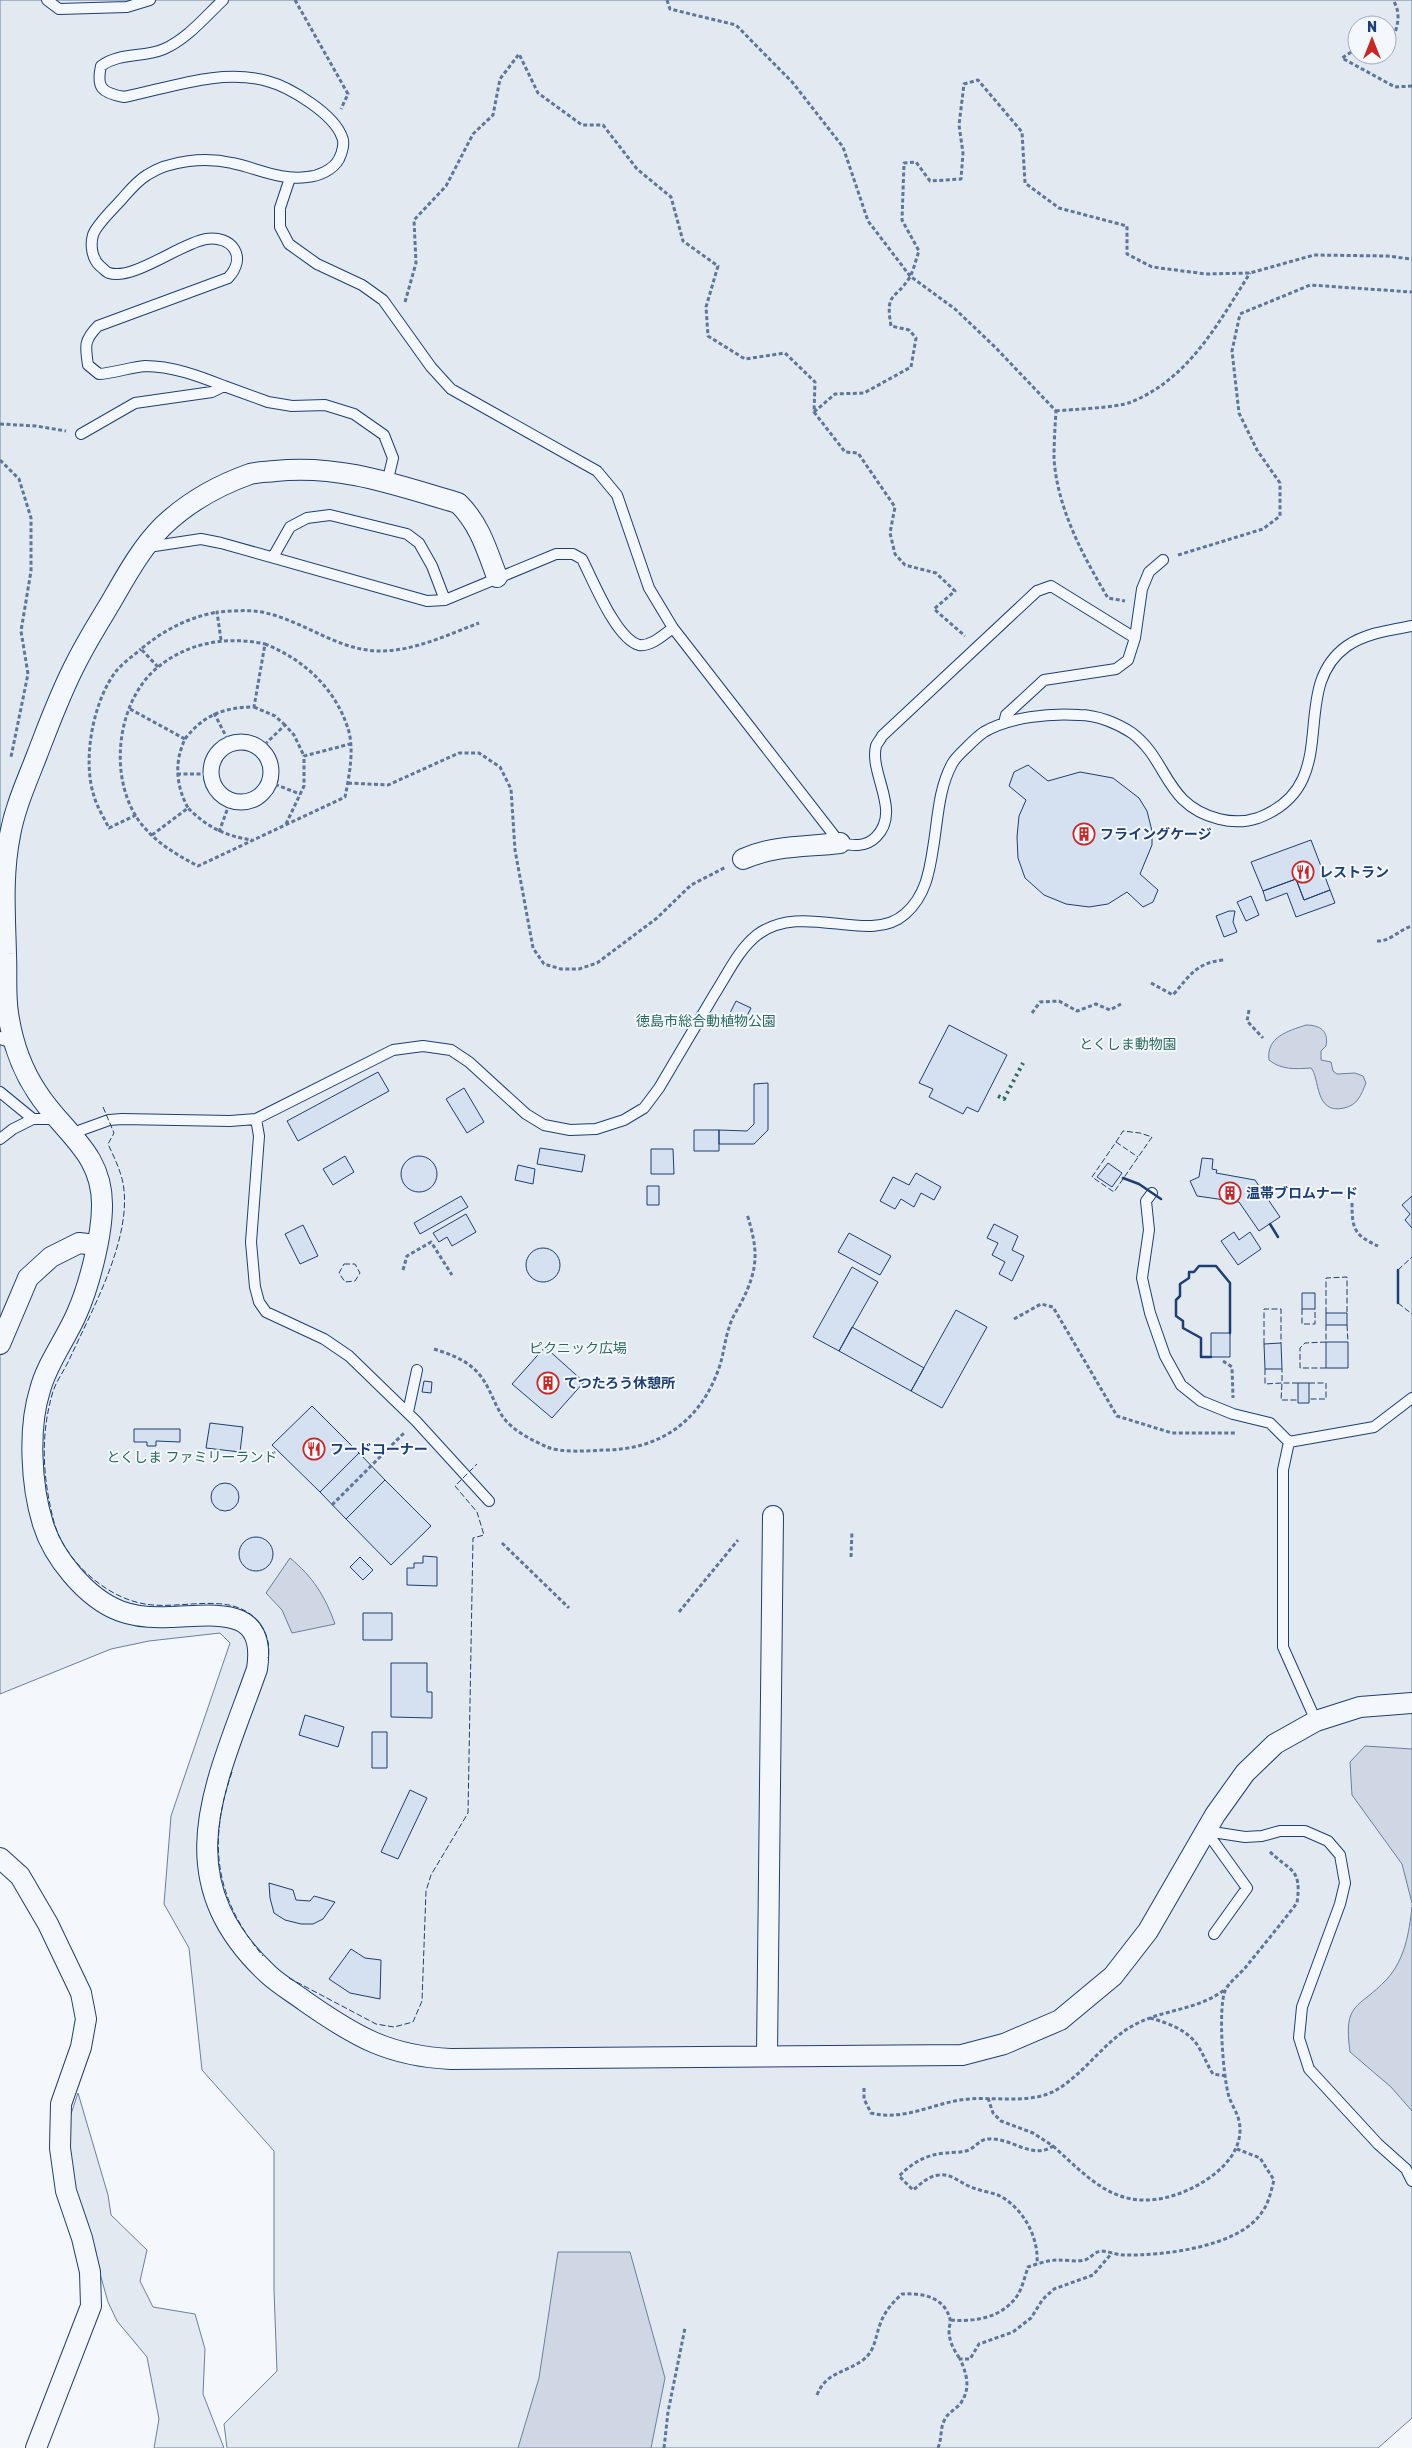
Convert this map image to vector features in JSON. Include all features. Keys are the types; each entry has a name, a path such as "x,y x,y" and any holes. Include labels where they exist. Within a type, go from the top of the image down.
{"street":[{"path":"497,577 484,542 471,516 458,503 348,472 301,468 254,473 196,500 163,526 132,565 75,664 17,807 4,871 8,1010 7,1040 33,1085 57,1119 73,1133 88,1153 99,1178 102,1207 88,1282 78,1312 40,1389 33,1446 33,1474 37,1502 45,1530 56,1551 92,1594 116,1610 142,1616 228,1616 236,1618 249,1627 256,1638 259,1653 257,1669 212,1797 207,1829 207,1861 214,1896 227,1925 246,1952 270,1977 332,2019 370,2042 420,2058 962,2055 1004,2044 1060,2020 1114,1976 1148,1931 1206,1831 1245,1773 1275,1744 1316,1721 1360,1707 1412,1703"},
{"path":"244,742 255,745 260,749 270,763 271,775 260,796 249,801 231,799 218,791 213,782 212,774 214,759 221,749 230,744 244,742"},
{"path":"743,859 759,852 789,846 840,843"},
{"path":"0,1344 28,1278 51,1257 79,1242 96,1245"},
{"path":"767,2055 773,1516"},
{"path":"0,1858 20,1876 48,1924 81,1993 86,2019 81,2047 61,2104 60,2148 66,2191 82,2238 90,2272 91,2306 36,2448"}],"lane":[{"path":"48,0 59,9 127,8 150,0"},
{"path":"223,0 182,39 163,50 112,58 106,62 101,66 99,78 101,88 109,94 124,97 216,78 243,76 268,81 291,91 334,123 343,138 342,153 336,164 325,172 307,177 290,178 232,162 202,160 170,165 147,174 129,190 94,232 92,246 96,262 109,273 125,274 205,239 222,239 234,248 238,258 237,268 228,278 98,326 88,335 85,348 88,364 99,374 118,373 144,366 175,369 268,402 292,406 325,405 354,414 384,435 393,458 387,483"},
{"path":"290,178 280,208 280,227 289,244 317,264 362,285 383,300 431,367 451,389 597,471 617,495 649,588 673,628 840,843 854,846 870,843 881,832 886,815 876,760 876,746 882,736 1037,591 1051,586 1135,638"},
{"path":"81,434 135,403 212,392 224,386"},
{"path":"273,557 290,527 307,518 330,514 407,534 418,543 432,566 445,600"},
{"path":"146,547 201,539 273,557 427,601 445,600 556,554 573,554 582,559 624,636 639,645 650,644 673,628"},
{"path":"1004,723 1006,715 1044,680 1116,669 1128,660 1135,638 1142,589 1149,572 1163,560"},
{"path":"73,1133 109,1120 122,1119 230,1121 256,1119 393,1050 423,1046 451,1050 470,1062 526,1114 544,1126 570,1130 596,1129 624,1120 644,1108 659,1088 738,955 758,935 780,924 804,920 866,927 886,924 904,916 920,897 930,874 942,788 953,761 982,733 1004,723 1037,718 1080,714 1108,720 1132,733 1146,748 1172,790 1189,806 1209,816 1231,822 1256,819 1279,807 1295,795 1304,781 1310,759 1313,723 1322,677 1330,665 1345,648 1363,638 1412,626"},
{"path":"0,1092 33,1120"},
{"path":"0,1139 12,1129 33,1120 57,1119"},
{"path":"256,1119 259,1136 251,1242 255,1287 259,1302 266,1312 324,1338 349,1356 408,1412 489,1501"},
{"path":"1152,1193 1146,1201 1149,1230 1142,1278 1150,1313 1165,1356 1181,1385 1201,1401 1233,1414 1270,1422 1289,1442"},
{"path":"408,1412 417,1370"},
{"path":"1289,1442 1374,1427 1412,1398"},
{"path":"1289,1442 1283,1470 1283,1647 1316,1721"},
{"path":"1206,1831 1245,1837 1262,1836 1280,1831 1305,1831 1328,1841 1340,1855 1345,1884 1340,1904 1302,2007 1299,2038 1309,2069 1378,2144 1406,2169 1412,2181"},
{"path":"1206,1831 1247,1888 1214,1934"}],"path":[{"path":"295,0 348,94 334,123"},
{"path":"667,0 670,9 736,25 793,83 843,147 868,221 910,276 955,309 995,346 1055,411 1054,459 1065,508 1082,554 1108,598 1140,603"},
{"path":"1393,0 1399,22 1397,27"},
{"path":"399,322 416,263 414,220 446,186 473,134 493,116 500,79 519,54 538,93 582,125 603,125 637,169 671,197 683,241 718,266 706,307 708,336 745,359 785,352 815,382 814,412 845,452 858,453 895,507 890,533 894,554 905,565 936,573 955,591 934,609 976,647"},
{"path":"1355,65 1395,87 1412,86"},
{"path":"814,412 835,394 864,393 911,367 916,338 910,330 891,326 889,313 890,298 910,276 919,250 902,220 904,163 916,162 930,182 961,179 963,153 959,125 964,84 978,80 1022,132 1025,183 1059,208 1127,226 1126,254 1152,267 1206,274 1250,273 1314,255 1387,256 1412,259"},
{"path":"1055,411 1130,403 1165,384 1207,342 1250,273"},
{"path":"1163,560 1263,529 1280,516 1280,483 1257,450 1239,413 1232,351 1240,314 1310,285 1412,292"},
{"path":"0,424 36,426 81,434"},
{"path":"0,460 19,479 31,518 31,571 21,631 28,674 11,765"},
{"path":"136,815 109,828 94,796 90,773 91,739 96,715 106,688 118,669 159,634 197,616 241,610 265,612 297,623 337,642 378,651 398,649 431,641 479,623"},
{"path":"217,612 220,640"},
{"path":"233,639 265,644 279,650 306,666 325,686 337,702 349,732 348,783 346,797 198,866 178,856 152,835 136,815 127,797 120,768 120,738 130,709 144,681 158,667 182,652 206,642 220,640 233,639"},
{"path":"254,707 265,644"},
{"path":"141,649 158,667"},
{"path":"252,840 219,832 197,818 188,808 182,797 177,774 178,760 185,739 199,723 214,713 233,708 254,707 275,716 294,735 304,756 304,786 286,825"},
{"path":"130,709 185,739"},
{"path":"214,713 230,744"},
{"path":"260,749 284,725"},
{"path":"304,756 350,744"},
{"path":"348,783 388,785 459,754 479,753 500,767 511,790 515,850 533,948 544,964 561,970 579,970 597,964 657,918 691,885 743,859"},
{"path":"177,774 212,774"},
{"path":"269,782 300,794"},
{"path":"219,832 231,799"},
{"path":"152,835 188,808"},
{"path":"1377,941 1388,939 1400,930 1412,926"},
{"path":"1151,983 1173,995 1194,969 1215,960 1224,960"},
{"path":"1032,1013 1040,1002 1059,1001 1077,1011 1096,1004 1110,1010 1121,1004"},
{"path":"1249,1010 1247,1021 1263,1038"},
{"path":"1352,1203 1352,1220 1356,1232 1362,1239 1378,1246"},
{"path":"434,1349 458,1357 479,1374 504,1418 525,1436 549,1448 580,1451 619,1450 644,1446 671,1433 696,1412 714,1382 730,1325 754,1276 756,1258 754,1238 747,1214"},
{"path":"403,1270 407,1256 431,1242 452,1275"},
{"path":"1014,1319 1041,1304 1054,1307 1117,1416 1172,1433 1241,1433"},
{"path":"1223,1361 1232,1367 1233,1414"},
{"path":"332,1505 416,1421"},
{"path":"851,1557 852,1531"},
{"path":"679,1612 738,1540"},
{"path":"502,1542 569,1608"},
{"path":"864,2088 864,2099 871,2113 884,2116 912,2113 960,2100 1032,2096 1056,2090 1077,2076 1124,2031 1148,2018 1195,2006 1214,1998 1225,1990 1297,1903 1300,1885 1293,1869 1266,1848 1262,1836"},
{"path":"988,2098 993,2113 1001,2121 1033,2133 1053,2146 1092,2183 1118,2196 1142,2199 1168,2197 1182,2193 1227,2163 1237,2149 1240,2132 1239,2120 1228,2093 1221,2023 1225,1990"},
{"path":"1148,2018 1168,2023 1189,2035 1198,2046 1213,2074 1226,2076"},
{"path":"1037,2264 1038,2254 1033,2233 1025,2220 1001,2197 971,2187 945,2174 927,2179 913,2190 899,2176 910,2165 921,2159 968,2150 978,2141 988,2138 1003,2139 1031,2151 1048,2150 1053,2146"},
{"path":"951,2320 968,2322 988,2318 1002,2309 1017,2296 1028,2267 1037,2264 1055,2260 1085,2260 1093,2253 1102,2251 1122,2255 1160,2253 1232,2238 1249,2226 1262,2213 1271,2194 1274,2180 1260,2158 1237,2149"},
{"path":"960,2359 970,2359 979,2344 1013,2332 1031,2318 1043,2299 1054,2289 1093,2275 1112,2253"},
{"path":"817,2395 821,2385 830,2376 863,2360 873,2348 880,2323 891,2304 902,2294 917,2293 933,2297 945,2308 951,2320 949,2330 952,2349 960,2359 966,2372 967,2387 962,2401 950,2411 943,2422 938,2448"},
{"path":"664,2448 668,2412 685,2328"}],"green space":[{"name":"徳島市総合動植物公園","path":"0,0 1412,0 1412,2418 1378,2448 227,2448 224,2424 277,2371 274,2290 274,2151 202,2070 189,1948 164,1904 171,1816 230,1643 220,1633 149,1641 111,1649 0,1694"},
{"path":"78,2093 108,2195 111,2215 147,2250 140,2281 153,2307 195,2314 205,2349 203,2394 224,2448 154,2448 159,2419 147,2357 117,2321 108,2302 90,2238 71,2184 64,2135"}],"shaded area":[{"path":"1306,1025 1315,1026 1325,1033 1327,1041 1326,1046 1321,1051 1321,1060 1331,1062 1333,1071 1337,1074 1355,1073 1363,1076 1366,1083 1353,1105 1334,1109 1327,1106 1320,1094 1311,1068 1294,1069 1283,1067 1269,1060 1269,1052 1275,1040 1292,1030"},
{"path":"290,1558 312,1580 327,1605 335,1624 292,1633 282,1610 266,1593"},
{"path":"1365,1746 1412,1749 1412,1903 1402,1864 1352,1795 1350,1762"},
{"path":"1412,1907 1412,2111 1391,2087 1350,2052 1348,2035 1351,2015 1355,2008 1387,1979 1398,1963 1408,1936"},
{"path":"558,2252 630,2252 665,2378 651,2448 518,2448 539,2378"}],"building":[{"name":"フライングケージ","path":"1028,765 1048,781 1080,772 1113,778 1139,798 1147,811 1152,831 1152,845 1140,874 1158,890 1153,902 1143,907 1127,892 1108,904 1089,907 1066,904 1044,895 1025,878 1018,858 1017,837 1019,816 1026,800 1009,786 1014,772"},
{"path":"1311,840 1330,890 1304,900 1296,879 1263,891 1251,862"},
{"path":"1296,879 1304,900 1330,890 1335,903 1296,917 1287,893 1266,901 1263,891"},
{"path":"1251,896 1259,915 1246,921 1237,902"},
{"path":"1229,911 1235,911 1233,922 1237,932 1224,937 1216,916"},
{"path":"736,1001 751,1008 742,1026 727,1019"},
{"path":"949,1025 1007,1055 978,1112 967,1107 963,1114 929,1097 933,1089 919,1083"},
{"path":"378,1072 389,1091 298,1141 287,1121"},
{"path":"768,1083 768,1130 754,1144 719,1144 719,1130 747,1131 754,1124 754,1084"},
{"path":"464,1088 484,1122 467,1133 446,1099"},
{"path":"694,1130 719,1130 719,1151 694,1151"},
{"path":"540,1148 585,1155 582,1172 537,1164"},
{"path":"651,1149 673,1149 674,1174 651,1174"},
{"path":"345,1156 354,1172 333,1185 323,1169"},
{"path":"419,1156 426,1157 432,1161 436,1167 436,1181 432,1187 426,1191 419,1192 412,1191 406,1187 402,1181 401,1174 402,1167 406,1161 412,1157"},
{"name":"温帯ブロムナード","path":"1202,1158 1213,1159 1212,1169 1217,1170 1216,1173 1255,1180 1280,1217 1259,1231 1239,1202 1197,1196 1190,1181 1199,1177"},
{"path":"1108,1163 1122,1173 1112,1187 1097,1177"},
{"path":"518,1165 535,1169 533,1184 515,1180"},
{"path":"916,1173 941,1187 934,1200 921,1193 914,1207 901,1199 895,1209 880,1201 893,1177 909,1185"},
{"path":"647,1186 659,1186 659,1205 647,1205"},
{"path":"461,1196 468,1207 420,1234 414,1223"},
{"path":"1412,1196 1412,1228 1405,1220 1410,1214 1402,1205"},
{"path":"466,1214 476,1232 452,1246 447,1237 439,1242 433,1233"},
{"path":"994,1224 1018,1236 1012,1250 1024,1256 1012,1281 999,1274 1005,1262 992,1255 998,1243 987,1238"},
{"path":"303,1225 318,1256 300,1264 285,1234"},
{"path":"1234,1232 1239,1240 1250,1232 1261,1249 1238,1265 1221,1241"},
{"path":"849,1233 891,1256 880,1275 838,1252"},
{"path":"543,1248 555,1253 560,1265 555,1277 543,1282 531,1277 526,1265 531,1253"},
{"path":"852,1267 878,1282 839,1351 813,1337"},
{"path":"1302,1293 1315,1293 1315,1309 1302,1309"},
{"path":"956,1310 987,1327 942,1408 911,1391"},
{"path":"1326,1313 1347,1313 1347,1325 1326,1325"},
{"path":"852,1327 924,1368 911,1391 839,1351"},
{"path":"1211,1333 1230,1333 1230,1357 1211,1357"},
{"path":"1326,1342 1348,1342 1348,1368 1326,1368"},
{"path":"1281,1343 1282,1369 1265,1369 1264,1344"},
{"name":"てつたろう休憩所","path":"545,1347 584,1382 552,1418 512,1384"},
{"path":"424,1381 432,1382 431,1393 422,1392"},
{"path":"1298,1383 1309,1383 1309,1403 1298,1403"},
{"path":"312,1406 359,1453 320,1492 272,1445"},
{"path":"210,1423 243,1427 240,1452 206,1448"},
{"path":"134,1429 180,1429 180,1442 156,1441 156,1446 147,1446 147,1442 134,1442"},
{"path":"359,1453 385,1480 346,1519 320,1492"},
{"path":"385,1480 431,1526 391,1565 346,1519"},
{"path":"225,1483 235,1487 239,1497 235,1507 225,1511 215,1507 211,1497 215,1487"},
{"path":"256,1537 263,1538 268,1542 272,1547 272,1561 268,1566 263,1570 256,1571 249,1570 244,1566 240,1561 239,1554 240,1547 244,1542 249,1538"},
{"path":"423,1556 437,1557 437,1586 407,1585 407,1568 414,1568 414,1563 423,1563"},
{"path":"360,1557 373,1570 363,1580 350,1567"},
{"path":"363,1613 392,1613 392,1640 363,1640"},
{"path":"391,1663 427,1663 427,1692 432,1692 432,1718 391,1717"},
{"path":"305,1715 344,1727 338,1747 299,1735"},
{"path":"372,1732 387,1732 387,1768 372,1768"},
{"path":"410,1790 427,1798 398,1859 381,1852"},
{"path":"269,1883 293,1890 296,1900 310,1901 314,1896 335,1902 323,1919 313,1924 301,1924 285,1920 274,1913"},
{"path":"351,1949 365,1958 381,1960 380,1999 350,1993 329,1979"}],"hedge":[{"path":"998,1096 1004,1099 1023,1063"}],"fence":[{"path":"103,1107 114,1133 108,1144 119,1168 123,1183 122,1226 99,1296 68,1363 55,1385 48,1411 44,1458 47,1490 54,1522 59,1536 77,1563 89,1575 116,1594 145,1604 210,1603 226,1604 240,1608 253,1616 263,1629 268,1643 268,1658"},
{"path":"1116,1142 1123,1131 1152,1137 1114,1192 1092,1177 1116,1142 1138,1157"},
{"path":"1398,1270 1412,1257"},
{"path":"344,1264 355,1264 360,1273 355,1281 345,1282 339,1273 344,1264"},
{"path":"1326,1313 1326,1278 1347,1277 1347,1313"},
{"path":"1398,1303 1412,1314"},
{"path":"1264,1344 1264,1309 1281,1309 1281,1343"},
{"path":"1302,1309 1302,1324 1315,1324 1315,1309"},
{"path":"1326,1325 1326,1342 1305,1343 1300,1348 1300,1368 1326,1368"},
{"path":"1347,1325 1348,1342"},
{"path":"1265,1369 1265,1384 1282,1383 1282,1369"},
{"path":"1298,1383 1282,1383 1281,1400 1298,1400"},
{"path":"1309,1383 1326,1383 1326,1399 1309,1399"},
{"path":"289,1978 376,2024 394,2027 413,2022 422,2001 426,1891 431,1875 468,1813 473,1538 484,1535 477,1512 455,1486 477,1464"},
{"path":"232,1772 224,1797 220,1822 218,1845 220,1868 225,1890 234,1912 263,1956"}],"wall":[{"path":"1123,1178 1139,1184 1161,1199"},
{"path":"1270,1224 1278,1237"},
{"path":"1211,1357 1201,1357 1201,1338 1183,1328 1183,1321 1176,1316 1176,1300 1180,1296 1180,1284 1189,1278 1189,1272 1194,1272 1199,1266 1216,1266 1230,1283 1230,1333"},
{"path":"1398,1270 1398,1303"}],"place":[{"name":"フライングケージ","path":"1084,834"},
{"name":"レストラン","path":"1303,872"},
{"name":"温帯ブロムナード","path":"1230,1193"},
{"name":"てつたろう休憩所","path":"548,1383"},
{"name":"フードコーナー","path":"314,1449"}],"park label":[{"name":"とくしま動物園","path":"1128,1044"},
{"name":"ピクニック広場","path":"578,1348"},
{"name":"とくしま ファミリーランド","path":"192,1457"}]}
